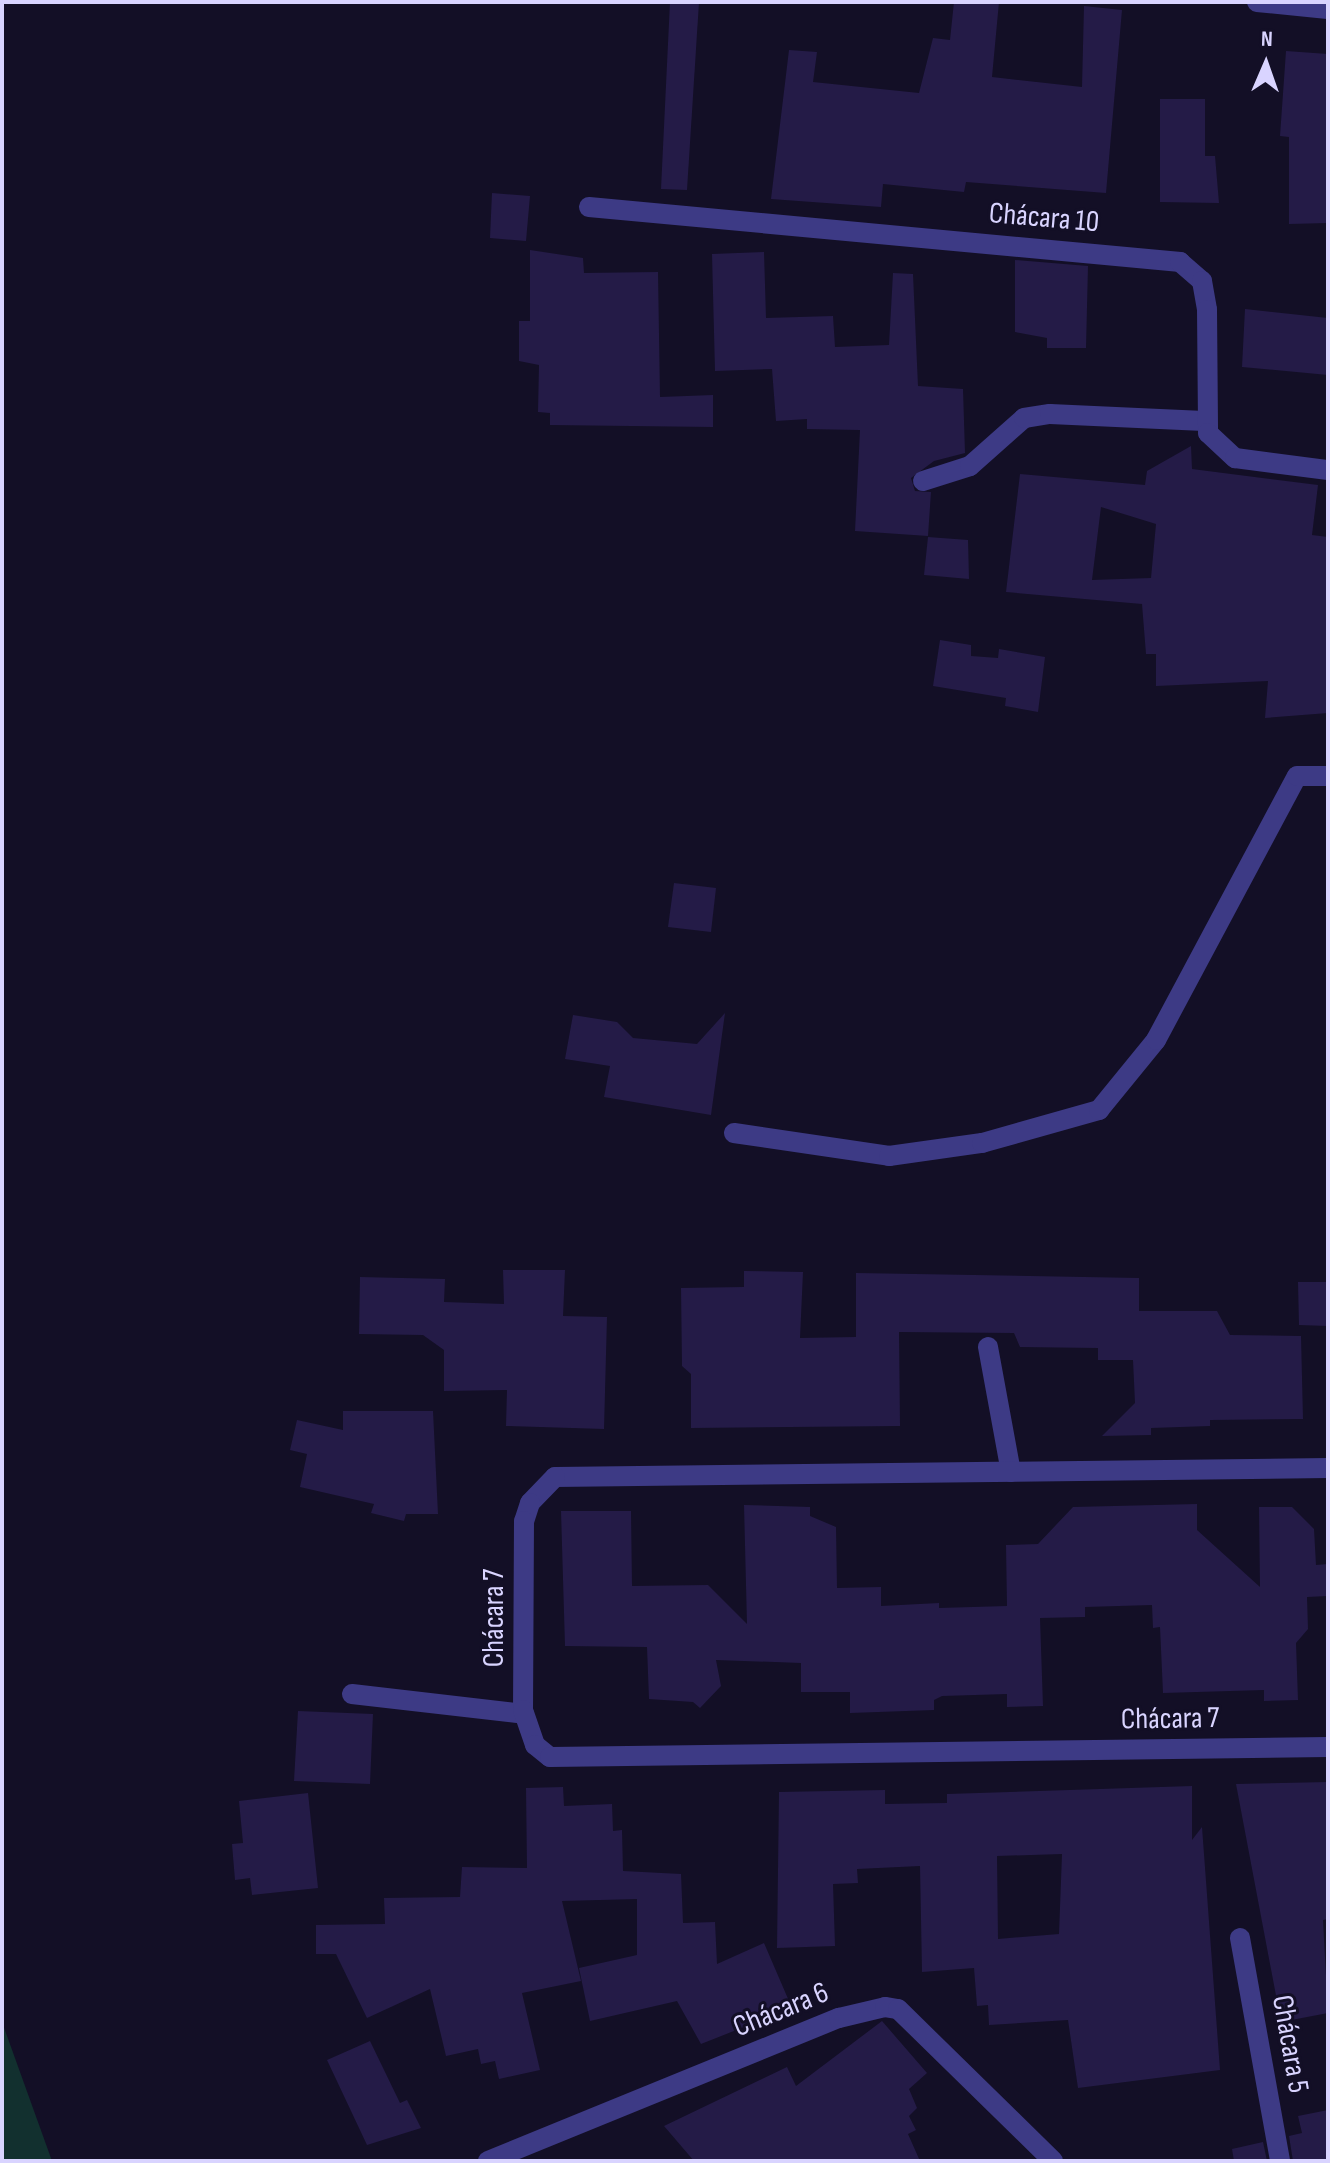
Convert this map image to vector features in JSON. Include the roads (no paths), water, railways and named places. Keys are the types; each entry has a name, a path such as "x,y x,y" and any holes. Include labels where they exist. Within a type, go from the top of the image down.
{"street":[{"path":"1257,2 1328,9"},
{"name":"Chácara 10","path":"589,207 1180,262 1202,281 1207,310 1204,421"},
{"path":"923,481 970,466 1024,418 1050,414 1204,421 1220,448 1235,458 1328,470"},
{"path":"734,1133 889,1156 982,1143 1099,1110 1156,1040 1297,776 1328,776"},
{"path":"988,1347 1011,1472"},
{"name":"Chácara 7","path":"1328,1468 555,1477 530,1503 524,1521 524,1714 535,1745 550,1757 1328,1747"},
{"path":"352,1694 524,1714"},
{"name":"Chácara 5","path":"1240,1938 1280,2161"},
{"name":"Chácara 6","path":"488,2161 839,2018 885,2007 898,2009 1053,2161"}]}
